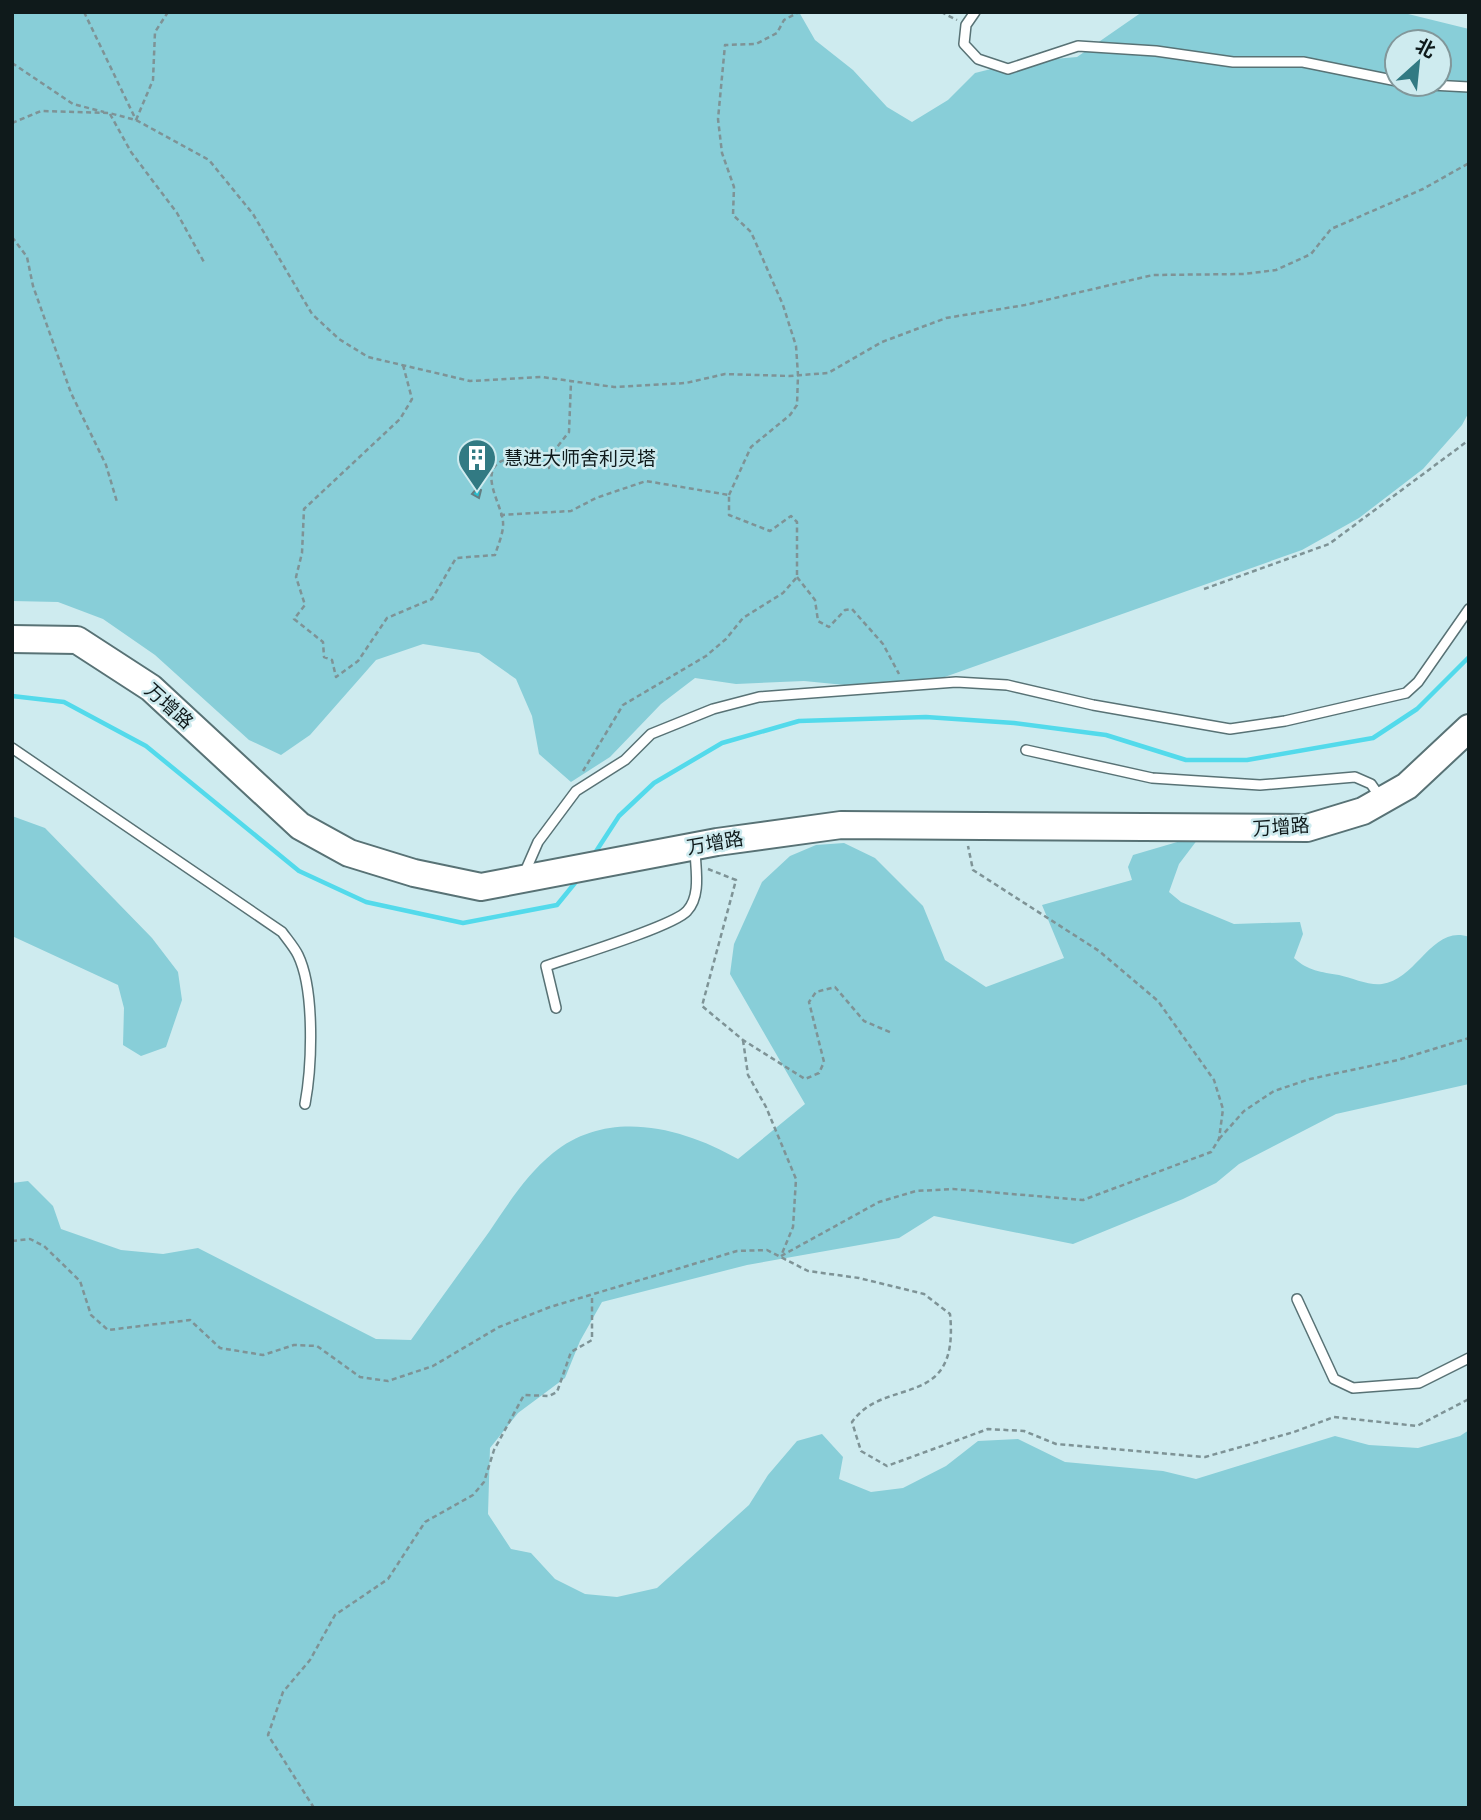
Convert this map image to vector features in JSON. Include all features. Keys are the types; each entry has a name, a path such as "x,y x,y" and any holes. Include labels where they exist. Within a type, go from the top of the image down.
{"street":[{"name":"万增路","path":"12,639 77,640 151,688 300,826 349,853 414,873 481,887 607,864 695,856 841,825 1307,828 1363,811 1407,786 1469,728"}],"lane":[{"path":"975,12 966,25 964,44 978,59 1008,69 1078,46 1156,51 1233,62 1303,62 1383,78"},
{"path":"534,877 538,842 576,791 625,760 651,734 713,709 759,697 956,682 1007,685 1166,719 1230,729 1285,721 1406,693 1418,682 1469,609"},
{"path":"12,748 282,932 298,954 306,981 311,1072 305,1104"},
{"path":"1026,750 1152,778 1260,785 1355,778 1371,784 1382,800"},
{"path":"556,1008 546,966 658,926 687,911 696,892 695,856"},
{"path":"1297,1299 1334,1378 1353,1388 1419,1383 1469,1358"}],"path":[{"path":"84,12 136,120"},
{"path":"136,120 153,80 155,32 168,12"},
{"path":"799,12 784,20 777,33 756,44 725,46 718,119 722,153 734,187 733,215 751,232 770,282 783,305 796,346 798,376 797,405 790,415 751,447 729,495 729,515 770,531 791,516 797,522 797,577 815,600 818,621 829,627 845,610 852,608 883,644 905,685"},
{"path":"12,63 73,104 136,120 209,160 253,214 295,288 321,323 368,357 470,381 542,377 614,387 686,383 725,374 798,376 828,373 882,342 946,318 1025,306 1153,275 1244,274 1276,270 1311,254 1331,229 1423,189 1469,163"},
{"path":"12,123 41,111 109,113"},
{"path":"109,113 131,152 177,213 205,264"},
{"path":"12,237 27,257 33,286 71,393 106,465 117,502"},
{"path":"403,365 412,399 400,419 304,509 302,553 296,577 305,605 294,620 323,642 324,657 332,660 336,677 358,661 387,618 432,599 456,558 495,555 503,522 491,482 496,467 507,459 522,459 550,468 550,456 569,432 571,382"},
{"path":"1204,589 1329,544 1469,440"},
{"path":"500,515 572,511 596,498 646,481 729,495"},
{"path":"576,791 585,765 623,705 706,656 726,639 743,618 783,593 797,577"},
{"path":"963,825 973,870 1098,951 1158,1001 1214,1080 1223,1109 1219,1139"},
{"path":"695,856 736,880 702,1006 743,1040 805,1079 819,1073 824,1062 809,1002 816,992 835,988 864,1021 892,1033"},
{"path":"782,1256 879,1202 916,1191 966,1190 1083,1200 1211,1152 1244,1111 1274,1091 1310,1079 1398,1060 1469,1038"},
{"path":"743,1040 748,1075 766,1107 796,1179 793,1227 782,1256"},
{"path":"12,1241 30,1239 44,1246 80,1281 91,1315 108,1330 190,1320 220,1348 262,1355 294,1345 317,1346 360,1377 388,1381 433,1366 499,1327 550,1307 737,1251 767,1250 808,1271 859,1278 924,1294 950,1314 952,1336 944,1365 922,1388 863,1408 852,1422 861,1451 887,1466 988,1429 1024,1431 1056,1444 1205,1457 1294,1432 1334,1416 1417,1426 1469,1399"},
{"path":"314,1808 268,1735 283,1692 310,1660 335,1615 388,1579 425,1522 473,1495 485,1482 494,1450 524,1395 549,1395 557,1392 571,1352 592,1340 592,1296"}],"shaded area":[{"path":"12,12 799,12 815,40 853,70 887,107 912,122 948,100 975,73 1019,62 1077,57 1142,12 1400,12 1469,29 1469,412 1462,425 1423,469 1359,518 1302,550 939,679 865,687 804,681 736,684 695,678 661,704 610,757 571,782 539,754 532,716 516,679 479,653 423,644 376,660 310,735 281,755 249,740 155,655 103,619 58,602 12,601"},
{"path":"12,816 45,828 152,938 178,972 182,1000 166,1047 141,1056 123,1045 124,1008 118,985 12,936"},
{"path":"1201,835 1179,864 1169,892 1181,902 1234,924 1300,922 1303,934 1294,958 1310,968 1367,983 1382,984 1405,973 1445,938 1456,935 1469,937 1469,1084 1336,1114 1239,1164 1216,1183 1073,1244 934,1216 899,1238 747,1265 602,1302 580,1341 565,1378 518,1413 490,1448 488,1514 511,1549 531,1553 555,1579 585,1594 617,1597 657,1588 749,1505 768,1475 797,1441 822,1434 843,1457 839,1479 871,1492 903,1488 946,1466 978,1441 1018,1439 1065,1462 1163,1471 1196,1479 1335,1436 1369,1445 1418,1448 1460,1436 1469,1430 1469,1808 12,1808 12,1183 28,1181 53,1206 61,1229 121,1250 163,1254 198,1248 376,1339 411,1340 526,1180 553,1153 574,1139 597,1130 645,1127 693,1138 738,1159 805,1104 730,974 734,944 762,882 790,856 816,845 844,843 875,858 923,906 945,960 986,987 1064,958 1042,905 1132,880 1128,867 1133,855"}],"building":[{"name":"慧进大师舍利灵塔","path":"477,488 481,490 479,498 472,494"}],"waterway":[{"path":"593,856 619,816 654,783 722,743 799,721 926,717 1014,723 1106,735 1186,760 1247,760 1373,738 1417,709 1469,657"},
{"path":"12,696 64,702 146,746 299,871 366,902 463,923 557,905 579,878"}],"place":[{"name":"慧进大师舍利灵塔","path":"477,492"}]}
